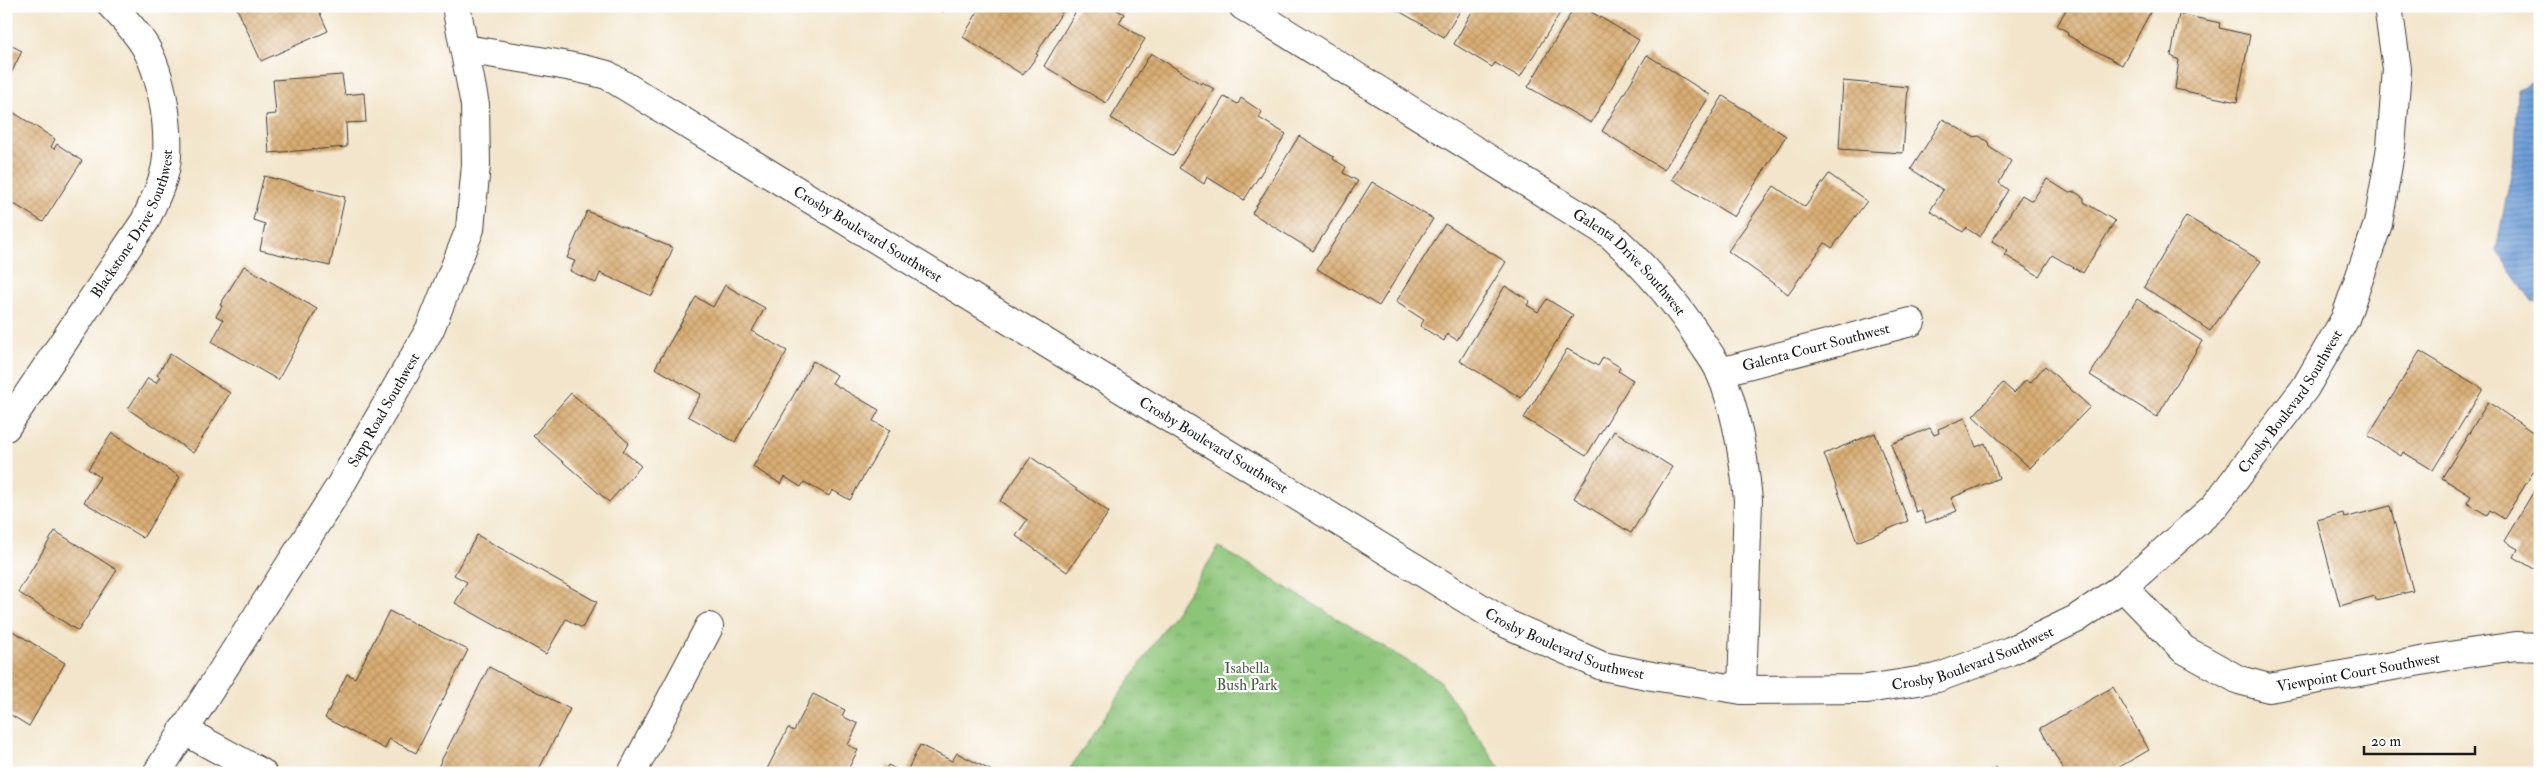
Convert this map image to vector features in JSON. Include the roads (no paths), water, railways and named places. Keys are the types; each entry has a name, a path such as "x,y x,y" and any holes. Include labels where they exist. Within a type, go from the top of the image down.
{"street":[{"name":"Blackstone Drive Southwest","path":"6,427 145,221 159,188 167,157 165,110 147,49 134,30 112,6"},
{"name":"Sapp Road Southwest","path":"157,773 340,486 430,329 470,229 476,165 475,105 466,49 456,6"},
{"name":"Galenta Drive Southwest","path":"1243,6 1611,235 1650,272 1683,312 1720,372 1735,422 1746,475 1748,500 1742,690"},
{"name":"Crosby Boulevard Southwest","path":"466,49 516,58 568,64 607,75 1507,624 1602,666 1742,690 1867,689 1937,678 2010,651 2076,619 2123,587 2214,507 2305,388 2345,319 2378,224 2391,146 2397,69 2388,6"},
{"name":"Galenta Court Southwest","path":"1720,372 1911,322"},
{"name":"Viewpoint Court Southwest","path":"2123,587 2183,649 2239,680 2269,688 2449,656 2516,646 2540,647"},
{"path":"632,773 709,627"},
{"path":"183,730 262,773"}],"water":[{"path":"2540,79 2540,302 2532,301 2496,250 2515,154 2518,89"}],"park label":[{"name":"Isabella Bush Park","path":"1247,676"}]}
